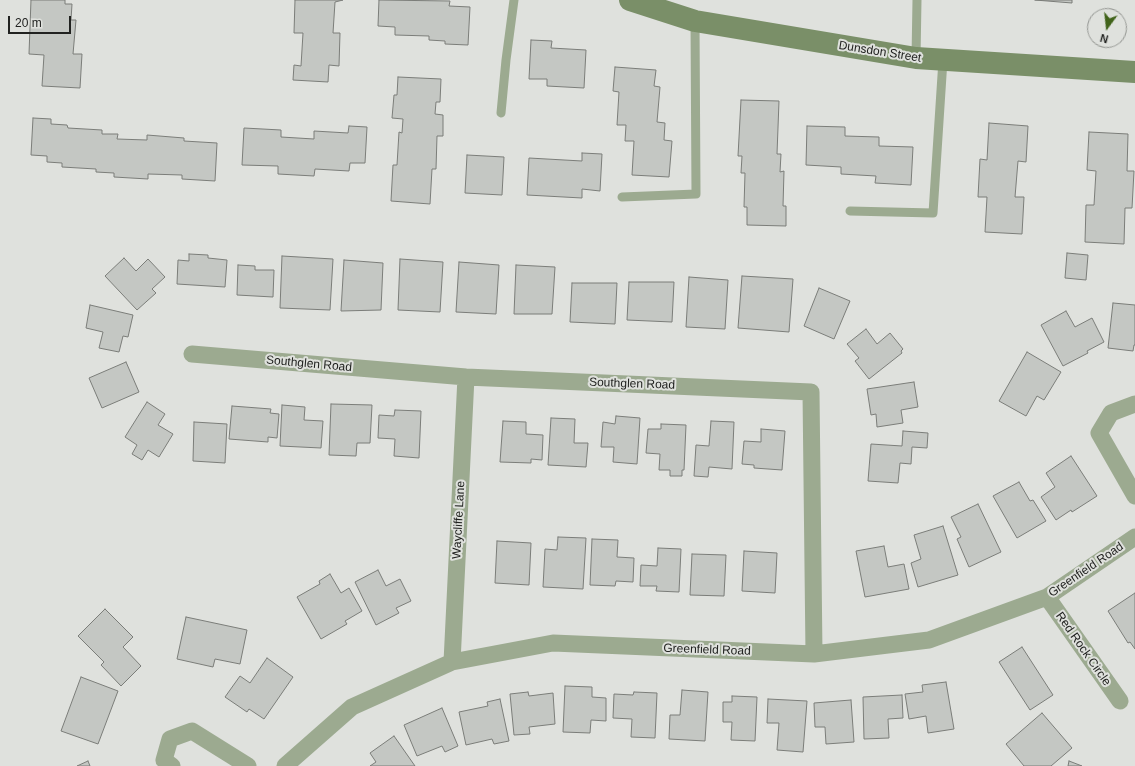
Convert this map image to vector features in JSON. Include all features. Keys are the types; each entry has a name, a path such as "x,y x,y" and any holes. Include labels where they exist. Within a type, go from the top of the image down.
{"main road":[{"name":"Dunsdon Street","path":"630,0 695,21 916,58 1135,72"}],"street":[{"name":"Southglen Road","path":"192,354 466,378 810,392 814,654"},
{"name":"Waycliffe Lane","path":"452,662 466,378"},
{"path":"1135,404 1111,413 1099,433 1135,496"},
{"name":"Greenfield Road","path":"285,766 352,708 452,662 553,643 814,654 929,640 1047,597 1135,537"},
{"name":"Red Rock Circle","path":"1047,597 1120,701"},
{"path":"172,766 164,760 170,738 192,731 248,766"}],"lane":[{"path":"501,113 514,0"},
{"path":"916,58 917,0"},
{"path":"622,197 696,194 695,21"},
{"path":"850,211 933,213 943,60"}],"building":[{"path":"31,0 65,0 65,4 72,4 71,20 76,20 73,54 82,54 80,88 42,86 44,55 29,54"},
{"path":"295,0 343,0 335,2 333,33 340,33 339,66 329,65 328,82 293,80 294,65 301,66 303,33 294,33"},
{"path":"379,0 450,1 449,6 470,7 468,45 445,44 445,41 429,40 429,36 395,35 395,27 378,26"},
{"path":"1035,0 1072,0 1072,3"},
{"path":"531,40 552,41 551,48 586,50 584,88 547,86 547,79 529,79"},
{"path":"615,67 656,70 654,86 660,87 657,122 665,123 664,140 672,141 669,177 632,175 634,141 625,141 626,125 617,125 619,92 613,91"},
{"path":"398,77 441,79 440,102 436,102 435,114 443,115 443,136 437,136 436,169 432,169 430,204 391,201 393,165 397,165 399,132 402,133 403,119 392,118 394,95 397,95"},
{"path":"741,100 779,101 777,154 781,154 780,172 784,171 783,206 786,206 786,226 747,225 747,207 744,207 745,173 741,173 742,156 738,156"},
{"path":"33,118 51,119 51,124 67,125 68,128 102,130 102,134 118,134 117,139 147,140 147,135 184,138 184,141 217,143 215,181 182,179 182,175 148,174 148,179 114,177 114,173 96,172 96,169 62,167 62,163 47,162 47,156 31,155"},
{"path":"989,123 1028,126 1026,162 1018,161 1015,197 1024,197 1022,234 985,232 987,197 978,197 980,159 987,160"},
{"path":"349,126 367,127 365,163 350,163 349,171 315,169 314,176 278,174 278,166 242,165 244,128 281,130 281,137 314,139 314,131 348,133"},
{"path":"807,126 845,127 845,136 879,137 879,146 913,147 911,185 875,183 876,176 841,174 841,167 806,165"},
{"path":"1089,132 1128,134 1127,171 1134,171 1132,208 1125,208 1124,244 1085,242 1086,205 1094,205 1096,171 1087,170"},
{"path":"582,153 602,154 600,191 582,189 582,198 527,195 529,158 582,161"},
{"path":"467,155 504,157 502,195 465,193"},
{"path":"1067,253 1088,255 1086,280 1065,278"},
{"path":"189,254 208,255 208,258 227,260 225,287 177,284 178,260 189,261"},
{"path":"282,256 333,259 330,310 280,308"},
{"path":"124,258 136,271 148,259 165,277 152,289 156,293 137,310 105,276"},
{"path":"400,259 443,262 440,312 398,310"},
{"path":"344,260 383,263 381,310 341,311"},
{"path":"459,262 499,265 496,314 456,312"},
{"path":"238,265 255,266 255,270 274,270 273,297 237,295"},
{"path":"516,265 555,267 552,314 514,314"},
{"path":"742,276 793,279 789,332 738,328"},
{"path":"689,277 728,280 725,329 686,327"},
{"path":"629,282 674,282 672,322 627,320"},
{"path":"572,283 617,283 615,324 570,322"},
{"path":"819,288 850,301 834,339 804,326"},
{"path":"1113,303 1135,305 1135,345 1133,351 1108,348"},
{"path":"90,305 133,315 128,337 123,336 119,352 99,348 103,332 86,328"},
{"path":"1066,311 1075,327 1092,318 1104,342 1087,351 1088,353 1063,366 1041,325"},
{"path":"866,329 877,344 890,333 903,349 901,351 902,353 869,379 855,361 859,358 847,344"},
{"path":"1027,352 1061,372 1044,400 1037,396 1026,416 999,401"},
{"path":"126,362 139,392 102,408 89,378"},
{"path":"914,382 918,407 901,410 903,423 877,427 876,414 871,415 867,389"},
{"path":"147,402 165,414 158,425 173,434 159,457 148,450 142,460 132,454 137,445 125,437"},
{"path":"331,404 372,405 370,443 357,443 356,456 329,455"},
{"path":"282,405 305,407 304,420 323,421 321,448 280,446"},
{"path":"232,406 271,409 270,413 279,414 277,438 268,437 268,442 229,439"},
{"path":"395,410 421,411 419,458 394,456 395,439 378,438 379,415 394,416"},
{"path":"616,416 640,418 637,464 613,462 614,447 601,447 603,422 615,424"},
{"path":"551,418 575,419 574,443 588,443 586,467 548,465"},
{"path":"503,421 526,422 526,434 543,435 542,460 531,459 531,463 500,462"},
{"path":"711,421 734,422 732,469 709,467 708,477 694,476 696,445 709,446"},
{"path":"194,422 227,424 225,463 193,461"},
{"path":"661,424 686,425 684,470 682,470 682,476 670,476 670,470 659,470 660,454 646,453 648,429 661,429"},
{"path":"761,429 785,431 782,470 754,468 754,465 742,464 744,441 761,442"},
{"path":"903,431 928,433 927,448 912,447 911,464 900,463 898,483 868,481 871,444 902,446"},
{"path":"1071,456 1097,496 1056,520 1041,497 1055,487 1046,473"},
{"path":"1019,482 1030,501 1033,500 1046,521 1017,538 993,496"},
{"path":"978,504 1001,552 969,567 957,539 961,537 951,517"},
{"path":"943,526 958,575 918,587 911,563 921,559 914,535"},
{"path":"558,537 586,538 583,589 543,587 545,549 557,550"},
{"path":"592,539 618,540 617,557 634,558 633,582 616,581 615,586 590,585"},
{"path":"497,541 531,543 529,585 495,583"},
{"path":"884,546 888,567 904,564 909,589 865,597 856,551"},
{"path":"658,548 681,549 679,592 656,591 657,586 640,586 641,565 657,566"},
{"path":"744,551 777,553 775,593 742,591"},
{"path":"692,554 726,555 724,596 690,595"},
{"path":"378,570 386,586 400,579 411,601 396,608 399,613 376,625 355,582"},
{"path":"330,574 341,593 349,588 362,611 345,621 347,624 321,639 297,597 320,584 319,581"},
{"path":"1135,593 1135,649 1130,642 1128,643 1108,611"},
{"path":"105,609 133,637 123,647 141,666 121,686 101,665 104,662 78,636"},
{"path":"186,617 247,630 240,664 215,659 213,667 177,659"},
{"path":"1022,647 1053,695 1030,710 999,662"},
{"path":"267,658 293,677 264,719 249,709 247,712 225,697 240,676 250,683"},
{"path":"81,677 118,691 98,744 61,731"},
{"path":"946,682 954,729 928,733 926,716 909,719 905,694 923,692 922,685"},
{"path":"565,686 592,687 592,697 606,698 606,721 591,720 590,733 563,732"},
{"path":"682,690 708,692 705,741 669,739 670,715 680,715"},
{"path":"528,692 529,696 553,693 555,724 529,727 530,734 514,735 510,694"},
{"path":"634,692 657,693 655,738 631,737 632,719 613,718 614,694 633,695"},
{"path":"902,695 903,718 888,719 889,738 864,739 863,697"},
{"path":"732,696 757,697 755,741 731,740 732,722 723,722 723,702 732,702"},
{"path":"500,699 509,741 494,744 492,739 466,745 459,712 488,706 487,702"},
{"path":"768,699 807,701 803,752 777,750 779,723 767,723"},
{"path":"851,700 854,742 826,744 825,727 815,727 814,703"},
{"path":"442,708 458,746 445,752 442,746 417,756 404,725"},
{"path":"1042,713 1072,748 1051,766 1024,766 1006,744"},
{"path":"394,736 415,766 370,766 376,762 370,753"},
{"path":"88,761 90,766 77,766"},
{"path":"1069,761 1082,766 1068,766"}]}
